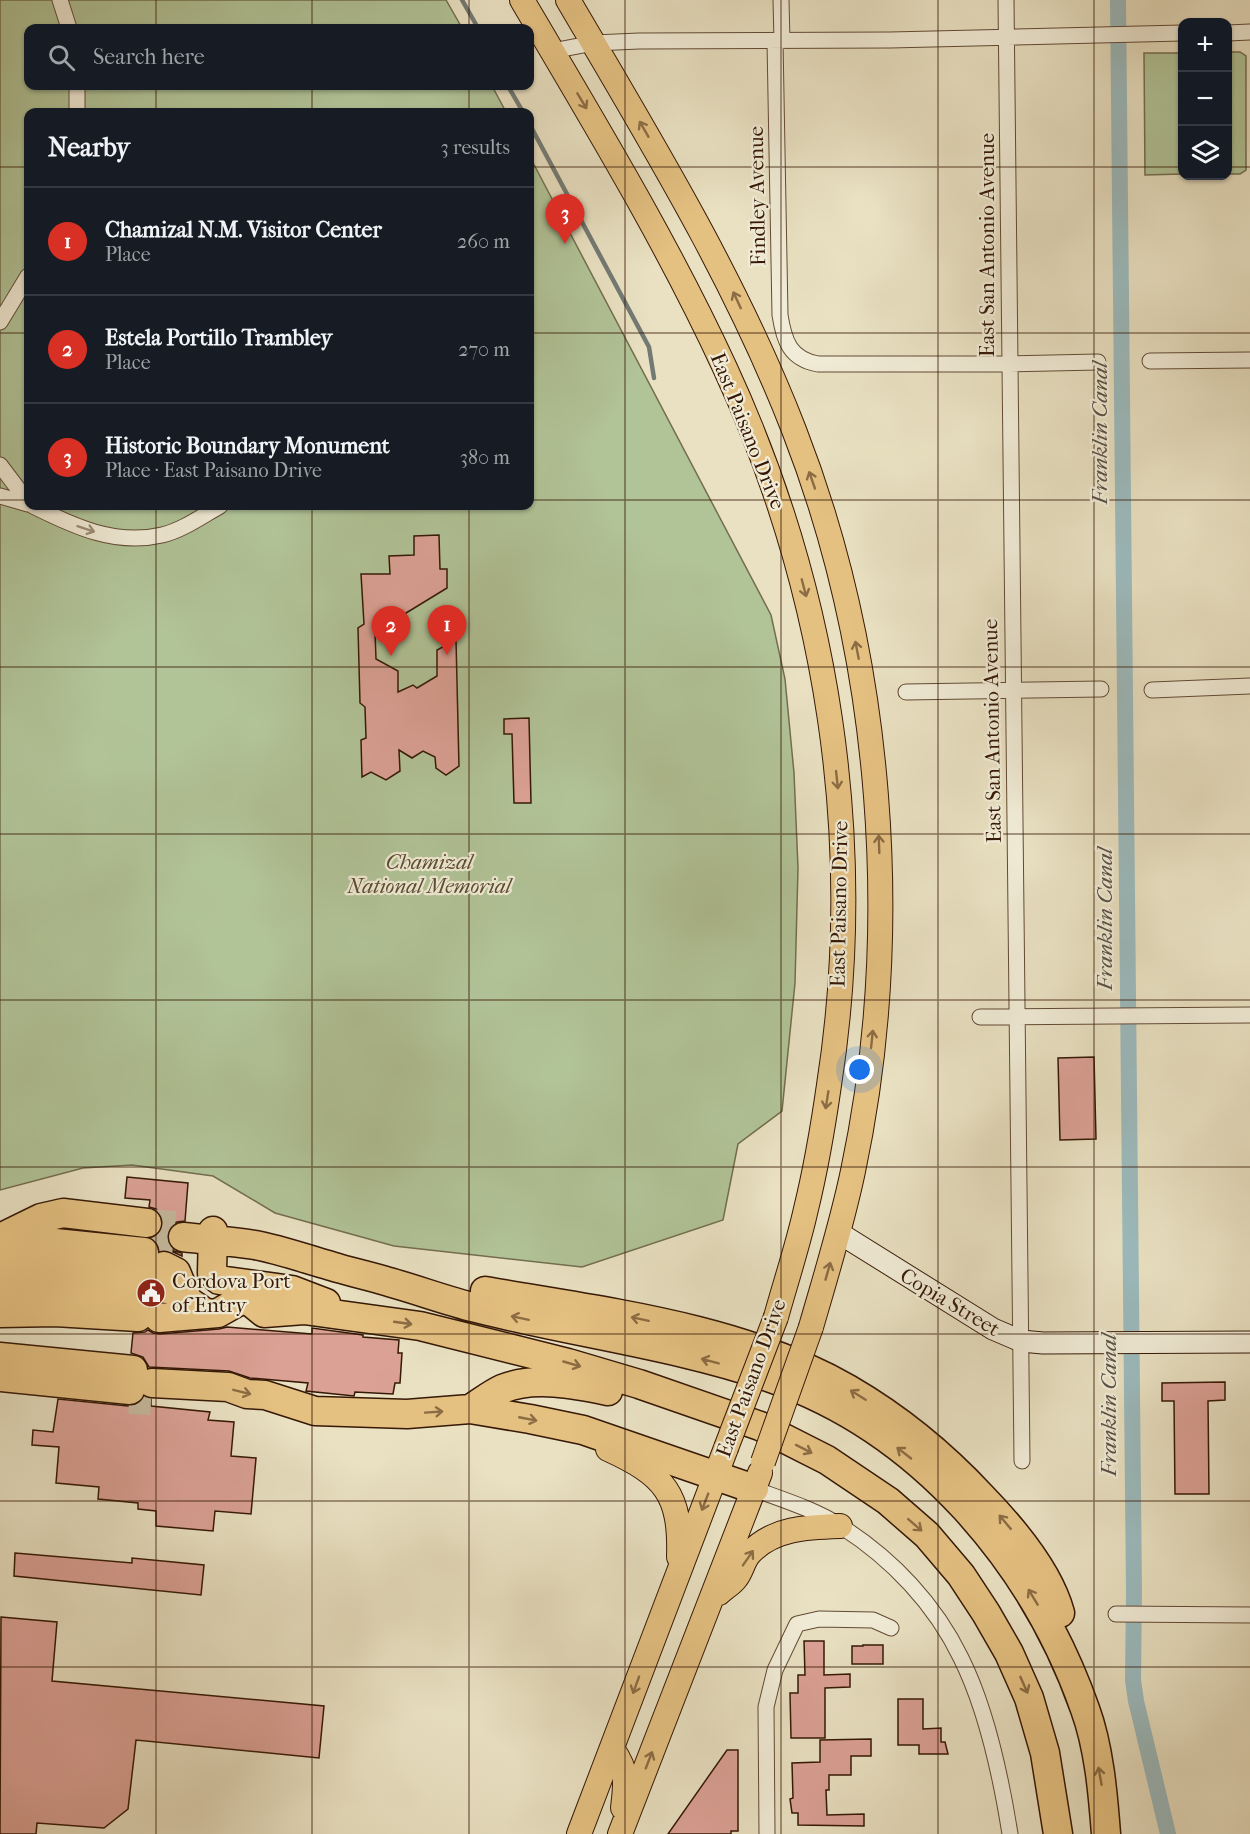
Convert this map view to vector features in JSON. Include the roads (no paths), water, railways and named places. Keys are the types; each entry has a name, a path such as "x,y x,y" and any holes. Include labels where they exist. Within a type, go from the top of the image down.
{"highway":[{"path":"0,1238 41,1218 63,1213 161,1279"},
{"path":"0,1243 22,1236 83,1228 218,1313 241,1300 248,1300 264,1313 304,1310 420,1326 474,1339 639,1384 760,1426 827,1460 888,1501 927,1535 961,1575 1009,1653 1029,1698 1045,1753 1058,1834"},
{"path":"0,1313 46,1312 161,1279 212,1246 259,1238 309,1253 322,1268 385,1280 478,1290 637,1318 735,1342 788,1360 846,1388 883,1410 933,1449 967,1480 1016,1535 1039,1569 1056,1599 1066,1634 1068,1669 1086,1711 1101,1780 1106,1834"},
{"path":"0,1252 55,1243 161,1279"},
{"path":"212,1246 213,1273 219,1280 292,1290 313,1297 355,1317"},
{"path":"0,1268 28,1259 47,1258 161,1279"},
{"path":"0,1274 18,1269 41,1268 161,1279"},
{"path":"0,1282 16,1278 51,1277 161,1279"},
{"path":"0,1295 36,1288 161,1279"},
{"path":"0,1304 161,1279"},
{"path":"0,1322 122,1330 161,1279"},
{"path":"0,1345 118,1353 147,1384"},
{"path":"0,1357 147,1384"},
{"path":"0,1366 147,1384"},
{"path":"0,1377 228,1388 247,1394 265,1395 315,1411 407,1414 470,1409 583,1430 716,1476 759,1475"},
{"path":"470,1409 501,1390 523,1383 556,1383 692,1403"},
{"path":"0,1387 43,1393 147,1384"}],"main road":[{"name":"East Paisano Drive","path":"522,0 616,160 682,280 746,417 788,532 818,647 829,707 842,850 842,945 836,1032 820,1143 806,1209 776,1317 579,1834"},
{"name":"East Paisano Drive","path":"568,0 727,279 764,357 794,431 820,506 849,612 869,730 876,796 879,942 875,1013 868,1083 854,1167 839,1233 811,1327 759,1475 620,1834"},
{"path":"820,1143 828,1169 821,1199 821,1213 824,1221 839,1233"},
{"name":"Copia Street","path":"839,1233 993,1329 1022,1341 1250,1342"},
{"path":"557,1425 614,1451 646,1469 660,1480 676,1511 680,1532 679,1569"},
{"path":"710,1601 737,1578 748,1555 763,1541 774,1535 793,1530 840,1526"},
{"path":"612,1750 623,1765 626,1779 620,1834"}],"street":[{"path":"60,0 68,24"},
{"name":"Findley Avenue","path":"781,0 778,41 780,315 782,329 790,348 806,362 818,364 1009,364"},
{"name":"East San Antonio Avenue","path":"1006,0 1022,1461"},
{"path":"1232,33 1250,32"},
{"path":"552,51 594,43 1178,33"},
{"path":"77,90 77,108"},
{"path":"0,322 24,283"},
{"path":"1150,361 1250,360"},
{"path":"1009,364 1098,362"},
{"path":"0,465 24,496"},
{"path":"0,496 24,502"},
{"path":"42,510 82,529 111,537 138,538 163,535 213,510"},
{"path":"1152,690 1250,687"},
{"path":"906,692 1101,689"},
{"path":"980,1017 1250,1015"},
{"path":"759,1475 788,1501 840,1526 873,1548 903,1575 936,1615 961,1658 981,1710 1009,1828"},
{"path":"1116,1614 1250,1615"},
{"path":"767,1834 766,1707 775,1670 797,1624 819,1618 873,1620 891,1628"}],"waterway":[{"path":"462,0 476,24"},
{"name":"Franklin Canal","path":"1118,0 1133,1680 1168,1834"},
{"path":"510,90 521,108"},
{"path":"534,132 649,347 654,378"}],"tunnel":[{"path":"147,1223 184,1226"},
{"path":"145,1244 182,1248"},
{"path":"129,1400 151,1401"}],"place":[{"name":"Historic Boundary Monument","path":"565,244"},
{"name":"Chamizal N.M. Visitor Center","path":"447,655"},
{"name":"Estela Portillo Trambley","path":"391,656"},
{"name":"Cordova Port of Entry","path":"151,1293"}],"park label":[{"name":"Chamizal National Memorial","path":"429,874"}]}
